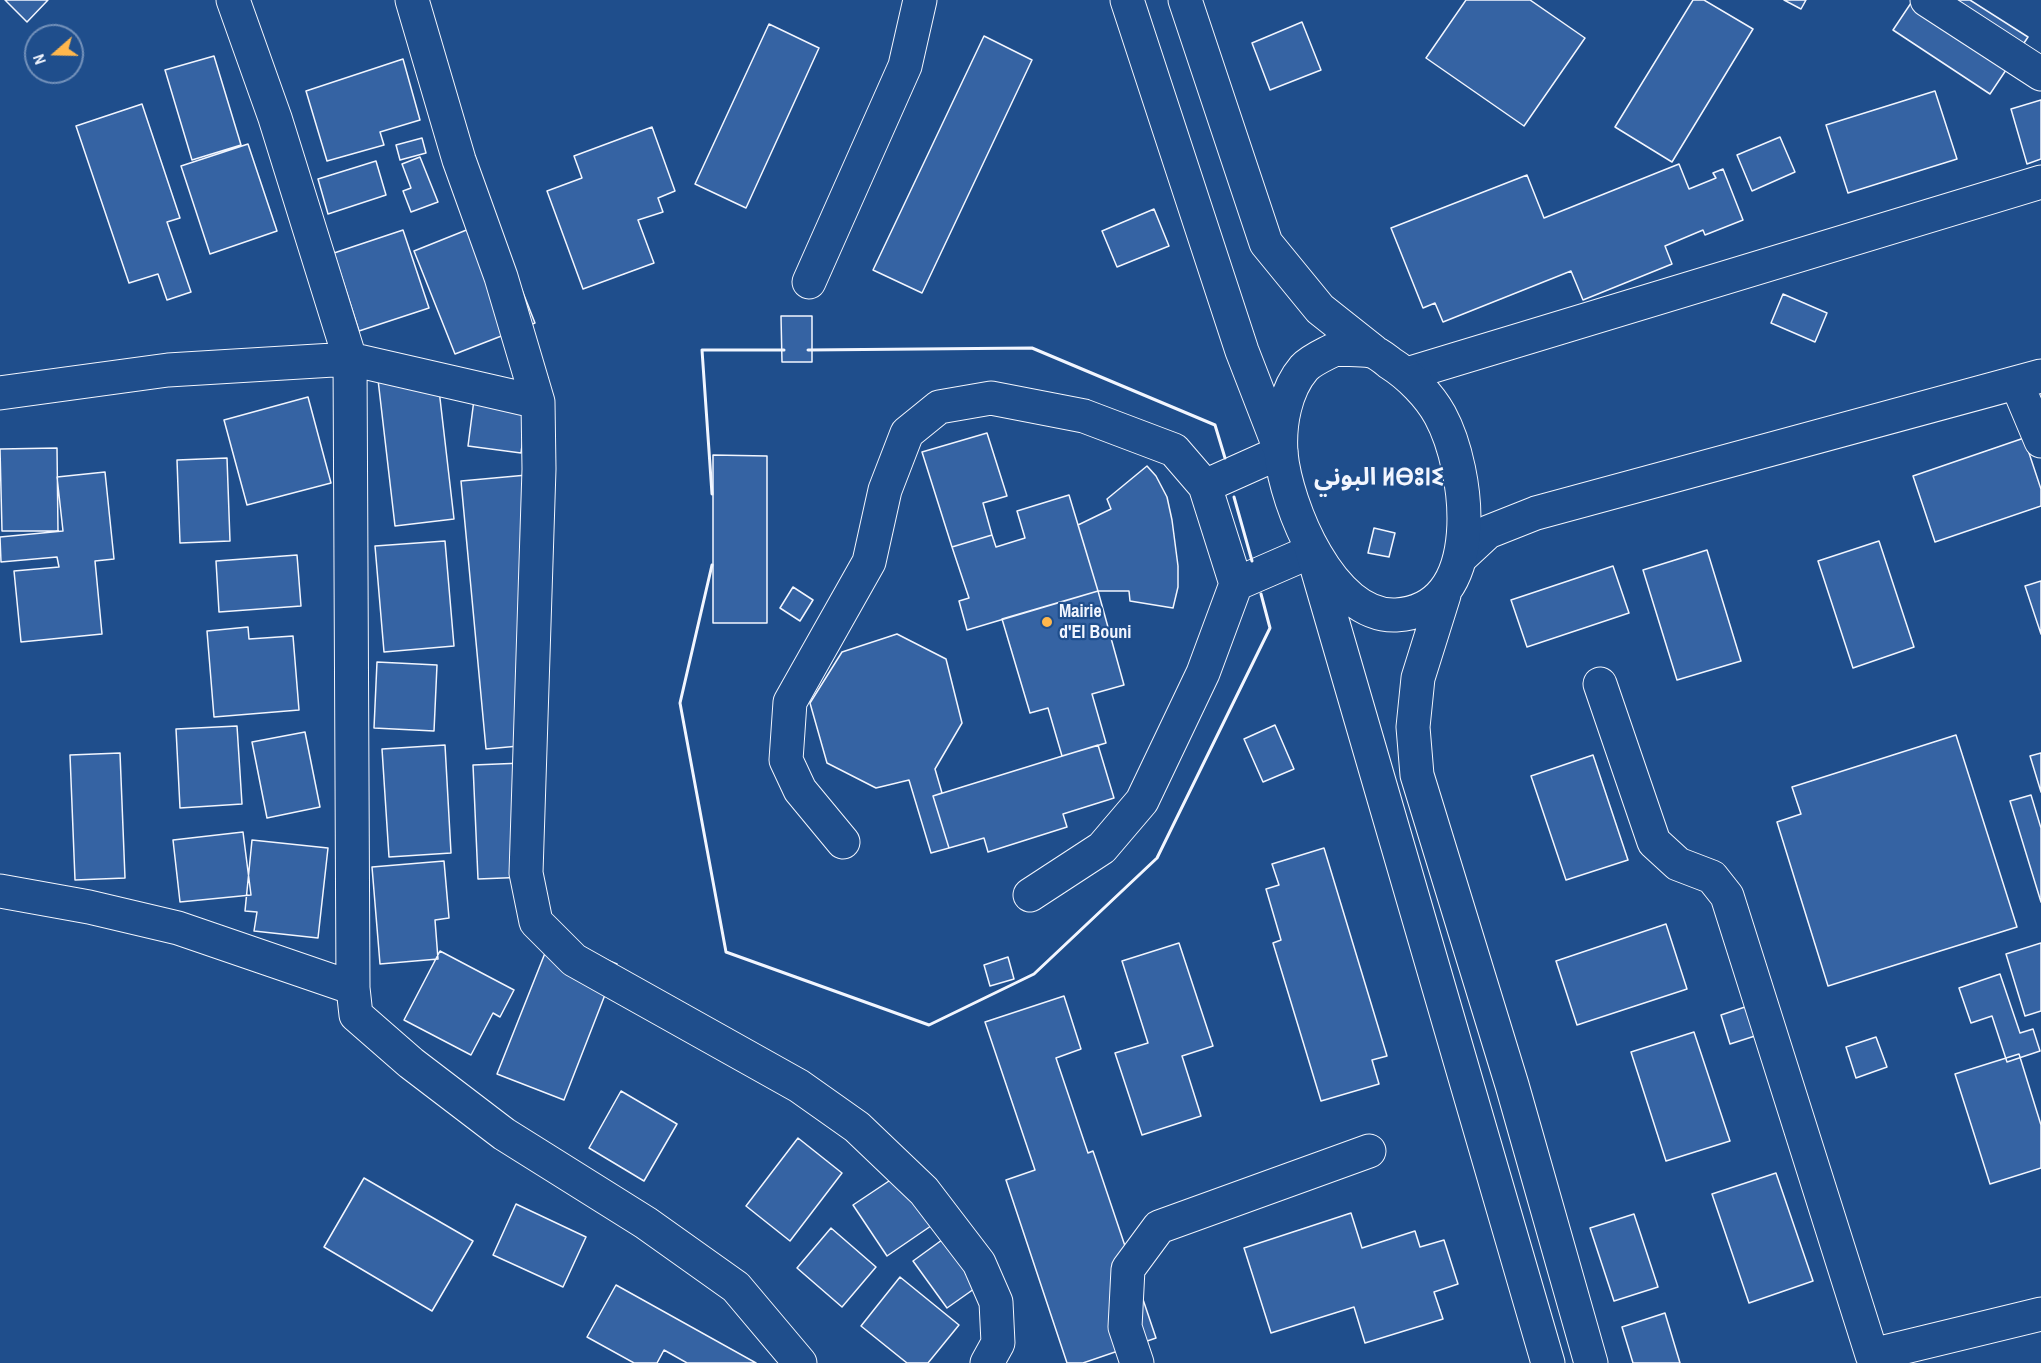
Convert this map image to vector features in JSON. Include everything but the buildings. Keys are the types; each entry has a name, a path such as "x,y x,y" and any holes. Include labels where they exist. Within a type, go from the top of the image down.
{"street":[{"path":"233,0 275,118 350,359 353,987 356,1015 411,1063 504,1134 646,1223 735,1287 800,1363"},
{"path":"412,0 459,160 501,277 538,402 539,469 526,873 536,922 574,960 799,1086 857,1127 924,1191 979,1263 996,1302 998,1343 987,1363"},
{"path":"809,282 905,66 920,0"},
{"path":"1127,0 1242,351 1281,452 1292,505 1312,551 1548,1363"},
{"path":"1185,0 1266,243 1320,309 1373,351 1407,374 1440,413 1459,460 1465,506 1460,558 1444,595 1418,678 1413,727 1417,775 1512,1085 1591,1363"},
{"path":"1927,0 2041,74"},
{"path":"1407,374 2041,182"},
{"path":"1281,452 1284,405 1305,367 1335,349 1373,351"},
{"path":"0,393 168,370 350,359 538,402"},
{"path":"1460,558 1488,532 1536,513 2029,380 2041,441"},
{"path":"843,842 804,796 786,760 790,702 869,562 885,490 907,433 939,407 991,398 1084,416 1174,450 1205,486 1236,584 1203,673 1142,801 1102,848 1030,895"},
{"path":"1205,486 1281,452"},
{"path":"1236,584 1312,551"},
{"path":"1312,551 1340,587 1365,608 1395,615 1421,608 1444,595"},
{"path":"1600,684 1654,842 1678,864 1712,877 1727,896 1872,1359 2041,1314"},
{"path":"0,880 0,891 89,907 178,928 353,987"},
{"path":"1137,1363 1125,1327 1128,1269 1159,1227 1369,1151"}],"wall":[{"path":"808,350 1032,348 1215,425 1225,458"},
{"path":"712,494 702,350 784,350"},
{"path":"1234,497 1252,561"},
{"path":"712,565 680,703 726,952 929,1025 1034,974 1157,858 1270,628 1261,594"}],"place":[{"name":"Mairie d'El Bouni","path":"1047,622"}],"district":[{"name":"البوني ⵍⴱⵓⵏⵉ","path":"1379,479"}]}
